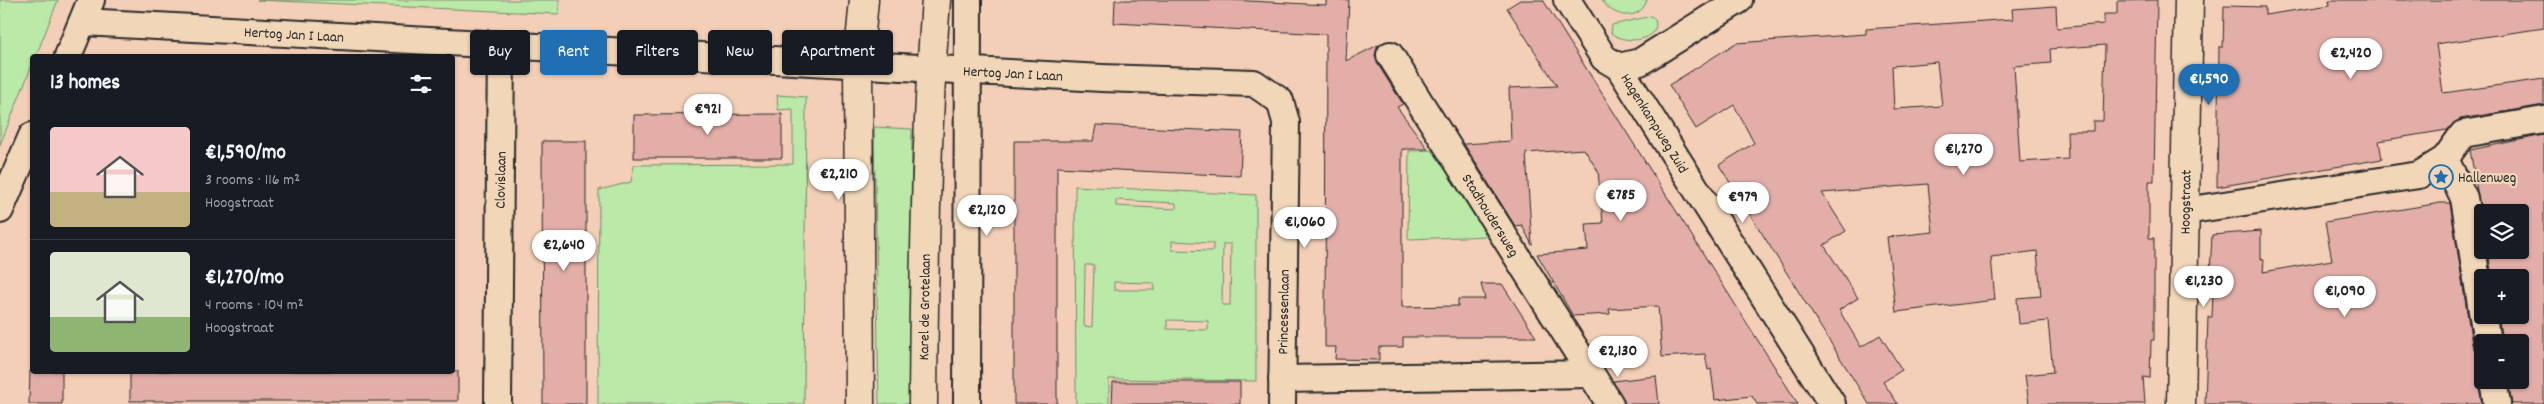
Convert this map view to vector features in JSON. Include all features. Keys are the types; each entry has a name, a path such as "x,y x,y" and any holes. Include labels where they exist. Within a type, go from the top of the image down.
{"main road":[{"path":"861,30 864,0"},
{"name":"Karel de Grotelaan","path":"923,404 931,68 936,0"},
{"name":"Hoogstraat","path":"2181,404 2189,0"},
{"path":"858,75 860,404"}],"street":[{"path":"967,404 966,129 969,70 968,0"},
{"name":"Hagenkampweg Zuid","path":"1567,0 1604,58 1620,67 1832,404"},
{"path":"1620,67 1640,62 1739,0"},
{"name":"Hertog Jan I Laan","path":"87,11 470,42"},
{"path":"69,54 87,11"},
{"name":"Hertog Jan I Laan","path":"530,47 782,60"},
{"name":"Stadhoudersweg","path":"1390,55 1610,404"},
{"name":"Hertog Jan I Laan","path":"893,66 1102,78 1254,83 1280,101"},
{"name":"Clovislaan","path":"498,404 501,75"},
{"name":"Princessenlaan","path":"1280,101 1286,122 1282,391"},
{"path":"2185,211 2419,175 2445,159 2463,134 2544,120"},
{"path":"0,210 30,141"},
{"path":"2445,159 2464,198 2486,334"},
{"path":"1282,391 1591,374"},
{"path":"2494,389 2497,404"}],"green space":[{"path":"0,0 58,0 37,54 30,54 30,70 0,145"},
{"path":"257,0 560,0 559,14"},
{"path":"1602,0 1647,0 1638,12 1632,15 1625,15 1618,14 1606,6"},
{"path":"1651,16 1655,19 1656,27 1648,37 1632,40 1617,37 1611,33 1612,25"},
{"path":"777,95 806,97 804,404 598,404 599,190 631,182 634,165 793,164 793,109 778,110"},
{"path":"874,127 912,129 909,404 879,404"},
{"path":"1435,150 1490,236 1408,239 1409,151"},
{"path":"1075,186 1256,195 1256,381 1109,379 1109,404 1076,404","holes":["1116,200 1176,203 1176,209 1116,206","1172,241 1213,243 1213,251 1172,250","1223,244 1231,244 1230,305 1222,305","1085,265 1094,265 1092,327 1084,326","1114,282 1154,283 1155,290 1114,290","1167,320 1208,321 1208,330 1167,329"]}],"building":[{"path":"1115,0 1230,0 1326,5 1326,0 1349,0 1346,61 1378,45 1375,55 1377,63 1403,104 1397,107 1428,149 1402,149 1402,307 1458,306 1458,299 1485,299 1481,284 1502,284 1536,337 1403,337 1403,347 1379,347 1379,360 1335,359 1336,347 1325,347 1326,34 1114,23"},
{"path":"1520,0 1543,0 1798,404 1757,404 1752,396 1715,400 1711,369 1708,370 1705,354 1662,357 1658,306 1609,309 1610,314 1573,316 1537,254 1588,250 1586,224 1603,223 1598,171 1584,149 1526,153 1532,245 1522,225 1515,226 1464,144 1511,141 1509,88 1557,86 1507,8"},
{"path":"2157,0 2154,181 2149,181 2149,238 2154,238 2154,340 2151,340 2150,378 2143,377 2145,404 2029,404 2025,375 2053,372 2048,321 2019,324 2017,298 2041,296 2037,251 1991,257 1995,300 1896,312 1887,237 1933,232 1928,184 1822,193 1846,231 1824,245 1858,298 1839,310 1861,347 1880,335 1902,370 1883,382 1898,404 1869,404 1719,165 1754,143 1734,105 1696,129 1669,85 1736,43 1866,34 1866,29 2013,19 2012,9 2056,6 2057,28 2104,24 2104,14 2117,14 2117,1","holes":["2105,45 2103,121 2093,121 2093,131 2067,131 2068,159 2020,162 2014,66 2051,63 2050,49","1937,62 1942,106 1894,109 1892,66"]},
{"path":"2329,0 2544,0 2544,28 2436,44 2443,93 2544,79 2544,105 2460,119 2447,130 2379,141 2382,159 2217,187 2219,47 2223,47 2224,6 2265,7 2265,15 2330,5"},
{"path":"782,114 782,158 634,158 634,115"},
{"path":"1096,125 1242,132 1240,176 1057,167 1057,404 1014,404 1014,141 1093,141"},
{"path":"2544,135 2544,404 2512,404 2510,389 2529,389 2529,334 2501,334 2499,324 2529,324 2529,269 2491,269 2489,259 2529,259 2529,204 2479,204 2470,150"},
{"path":"542,141 586,141 586,404 543,404"},
{"path":"2440,203 2450,203 2474,348 2474,389 2479,389 2482,404 2205,404 2208,317 2212,317 2214,273 2210,273 2212,235 2261,231 2261,259 2264,260 2263,272 2332,260 2325,222"},
{"path":"30,371 30,374 62,374 62,404 29,404"},
{"path":"455,371 458,371 458,401 130,401 130,374 455,374"},
{"path":"1656,376 1659,404 1625,404 1613,381"},
{"path":"1113,382 1240,382 1240,404 1112,404"}],"place":[{"name":"Hallenweg","path":"2441,177"}]}
